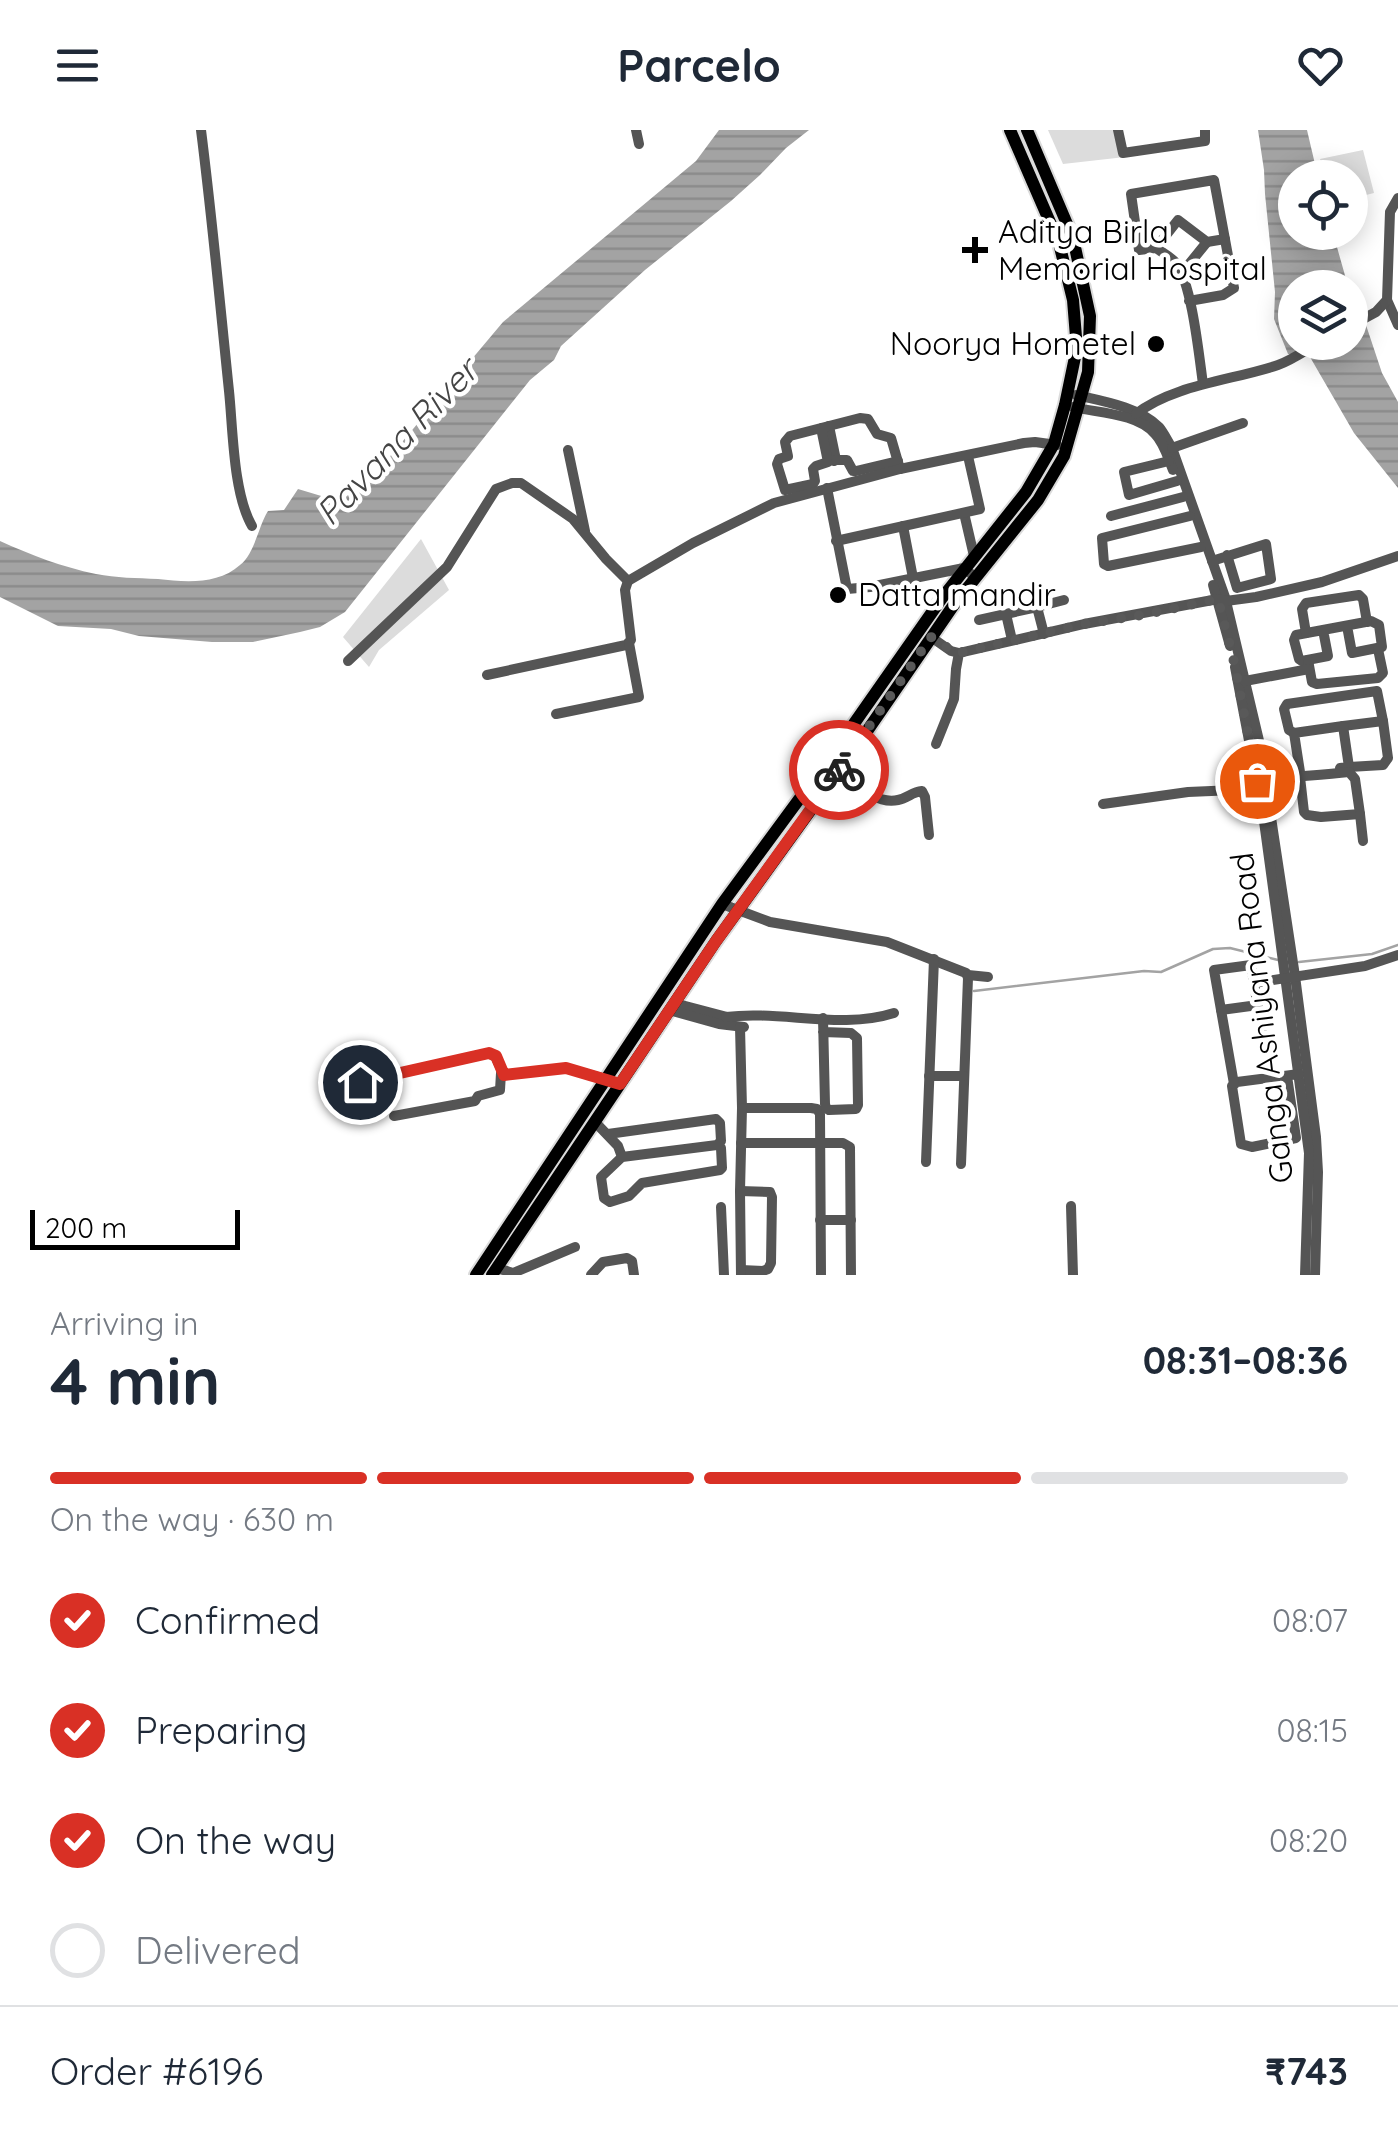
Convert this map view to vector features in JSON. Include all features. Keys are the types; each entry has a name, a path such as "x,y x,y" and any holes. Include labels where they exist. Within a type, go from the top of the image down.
{"main road":[{"path":"476,1275 722,904 964,568 1074,426 1073,300 1059,243 1010,130"},
{"path":"494,1271 739,909 931,637 1038,500 1061,447 1073,401 1088,372 1090,348 1087,298 1073,238 1027,130"},
{"path":"839,744 852,753"},
{"path":"775,832 788,841"}],"street":[{"path":"201,130 234,444 244,512 252,526"},
{"path":"636,130 639,144"},
{"path":"1118,130 1123,153 1204,141 1205,130"},
{"path":"1189,301 1223,295 1234,288 1214,180 1130,194 1140,250 1156,248 1173,260 1181,274 1203,384"},
{"path":"1368,316 1387,300 1393,264 1390,212 1398,198"},
{"path":"1156,248 1178,220 1207,242"},
{"path":"1181,274 1207,242 1225,239"},
{"path":"1387,300 1398,325"},
{"path":"1134,416 1148,406 1203,384 1287,360"},
{"path":"1073,401 1107,414"},
{"path":"1073,401 1134,416 1160,429 1172,448 1212,560 1245,681 1318,1154 1315,1275"},
{"path":"1074,426 1083,418 1107,414 1134,416 1155,433 1222,600 1260,780"},
{"path":"899,465 891,438 877,434 868,419 860,418 790,436 784,442 788,456 776,464 782,489 813,484 816,466 843,458 856,471 968,456 1035,442 1061,447"},
{"path":"1172,448 1243,423"},
{"path":"825,427 832,461"},
{"path":"568,450 585,532"},
{"path":"836,541 980,509 968,456"},
{"path":"1169,461 1124,472 1129,494 1177,481"},
{"path":"556,714 639,696 630,643 625,590 628,581 774,503 899,465"},
{"path":"348,661 448,567 493,493 516,482 574,519 628,581"},
{"path":"827,488 847,589 964,568 976,578"},
{"path":"1110,516 1183,497"},
{"path":"964,512 974,556"},
{"path":"1190,516 1102,538 1104,564 1200,548"},
{"path":"903,526 913,578"},
{"path":"1212,560 1227,555 1266,544 1271,579 1237,588 1227,555"},
{"path":"931,637 959,653 1322,582 1398,556"},
{"path":"1306,633 1302,608 1306,603 1358,595 1363,599 1368,622"},
{"path":"979,620 1064,600"},
{"path":"1037,607 1044,634"},
{"path":"1006,614 1012,640"},
{"path":"1245,681 1309,664 1328,656 1378,649 1383,643 1380,625 1368,622 1296,635 1299,660 1309,664"},
{"path":"1347,626 1352,653"},
{"path":"1323,630 1328,656"},
{"path":"487,675 630,643"},
{"path":"1309,664 1312,682 1317,684 1378,678 1383,672 1378,649"},
{"path":"936,744 954,698 959,653"},
{"path":"1103,804 1386,762 1383,721 1374,690 1287,704 1284,710 1289,730 1294,733 1383,721"},
{"path":"1343,726 1349,767"},
{"path":"1294,733 1304,812 1321,817 1360,814"},
{"path":"839,770 884,801 900,800 922,791 929,834"},
{"path":"1300,774 1353,774 1363,841"},
{"path":"722,904 770,922 887,942 968,975 988,977"},
{"path":"1254,983 1365,966 1398,955"},
{"path":"926,1162 934,959"},
{"path":"1234,1084 1214,970 1251,965 1264,1045"},
{"path":"962,1164 968,975"},
{"name":"Ganga Ashiyana Road","path":"1291,977 1309,1153 1304,1275"},
{"path":"1222,1010 1258,1005"},
{"path":"672,1006 725,1021 738,1019 744,1027 740,1028 742,1108 740,1190 741,1272 763,1271 771,1263 772,1196 770,1192 740,1190"},
{"path":"725,1021 751,1015 874,1019 894,1013"},
{"path":"823,1032 852,1033 856,1038 856,1108 826,1108 823,1032 824,1018"},
{"path":"360,1082 489,1053 496,1056 500,1090 475,1100 394,1116"},
{"path":"501,1073 508,1076 566,1068 620,1084"},
{"path":"1286,1076 1296,1138 1252,1147 1241,1144 1230,1089 1234,1084 1286,1076 1299,1074"},
{"path":"929,1076 964,1076"},
{"path":"742,1108 817,1109 820,1114 821,1275"},
{"path":"608,1134 716,1119 722,1141 717,1145 622,1157 601,1177 606,1201 628,1196 642,1183 720,1170 720,1148"},
{"path":"594,1122 618,1146 622,1157"},
{"path":"741,1143 843,1143 850,1147 851,1275"},
{"path":"1071,1206 1073,1275"},
{"path":"721,1207 724,1275"},
{"path":"820,1220 851,1220"},
{"path":"494,1271 513,1274 575,1248"},
{"path":"591,1275 603,1262 627,1258 632,1261 634,1275"}],"shaded area":[{"path":"719,130 809,130 561,346 554,360 530,380 345,612 320,627 300,632 253,642 212,642 58,626 0,597 0,541 96,574 201,581 222,576 240,565 268,511 284,510 298,489 328,498 333,507 376,473 503,322 696,161"},
{"path":"1048,130 1117,130 1125,157 1063,164"},
{"path":"1258,130 1307,130 1314,160 1278,160 1278,250 1338,250 1343,270 1278,270 1278,329 1274,319 1275,292"},
{"path":"1363,150 1366,160 1320,160"},
{"path":"1368,170 1374,193 1368,194"},
{"path":"1368,331 1382,373 1398,402 1398,488 1354,433 1312,360 1368,360"},
{"path":"421,539 449,590 379,650 369,667 343,637"}],"waterway":[{"path":"1299,962 1372,954 1398,945"},
{"path":"974,991 1161,972 1213,949 1230,948 1278,960"}],"way so far":[{"path":"839,770 931,637 959,653 1218,599 1257,781"}],"place":[{"name":"Aditya Birla Memorial Hospital","path":"975,250"},
{"name":"Noorya Hometel","path":"1156,344"},
{"name":"Datta mandir","path":"838,595"}],"route":[{"path":"360,1082 489,1053 496,1056 501,1073 508,1076 566,1068 620,1084 716,941 839,770"}],"water label":[{"name":"Pavana River","path":"397,442"}]}
